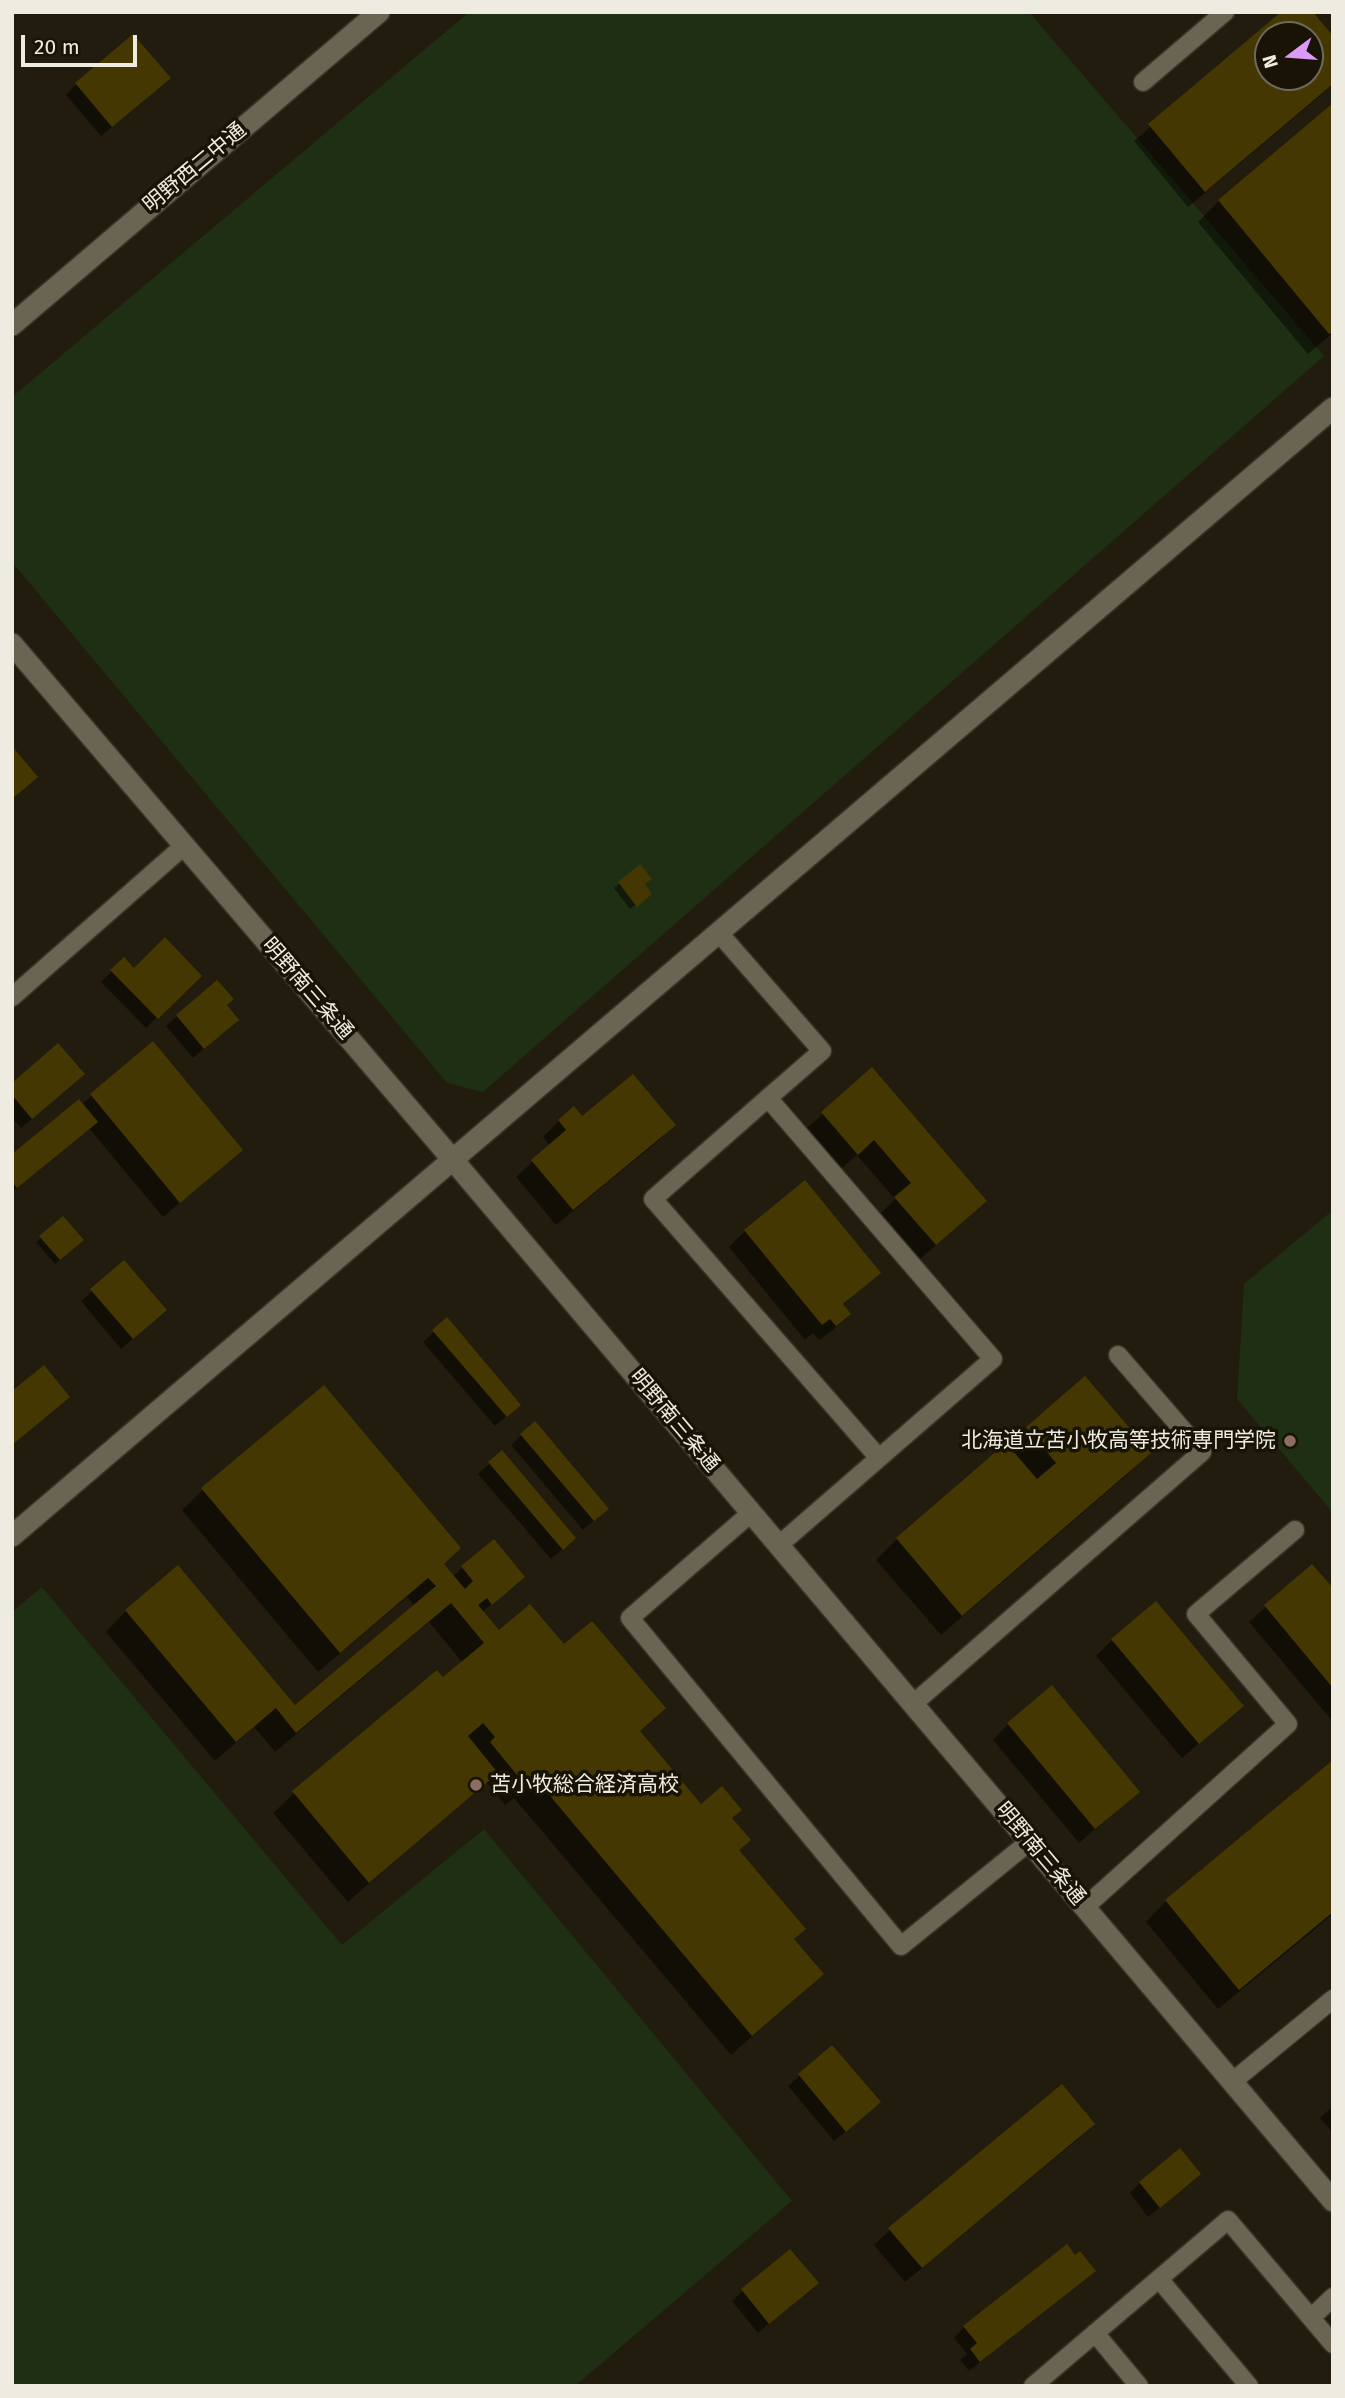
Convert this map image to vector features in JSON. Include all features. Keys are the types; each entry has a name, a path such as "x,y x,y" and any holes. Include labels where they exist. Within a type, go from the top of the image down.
{"street":[{"name":"明野西二中通","path":"12,324 379,12"},
{"path":"12,1536 1333,408"},
{"name":"明野南三条通","path":"12,644 453,1160 1333,2201"}],"lane":[{"path":"1143,82 1225,12"},
{"path":"12,997 185,845"},
{"path":"719,933 822,1051 653,1199 879,1458"},
{"path":"768,1098 993,1359 779,1545"},
{"path":"913,1704 1202,1452 1118,1355"},
{"path":"751,1513 630,1618 901,1946 1029,1842"},
{"path":"1085,1907 1288,1724 1196,1614 1295,1530"},
{"path":"1232,2082 1333,1999"},
{"path":"1033,2386 1228,2220 1333,2344"},
{"path":"1159,2278 1249,2386"},
{"path":"1311,2318 1333,2297"},
{"path":"1095,2333 1139,2386"}],"green space":[{"path":"469,12 1029,12 1324,356 483,1092 447,1083 12,562 12,397"},
{"name":"北海道立苫小牧高等技術専門学院","path":"1333,1210 1333,1513 1237,1399 1244,1284"},
{"path":"42,1587 342,1945 484,1829 792,2201 575,2386 12,2386 12,1612"}],"building":[{"path":"1281,12 1313,12 1320,21 1270,21"},
{"path":"1324,25 1333,36 1333,84 1205,192 1148,124 1254,35 1254,91 1324,91"},
{"path":"133,34 171,78 112,127 75,83"},
{"path":"1333,103 1333,332 1329,334 1218,200"},
{"path":"12,746 38,777 12,799"},
{"path":"640,864 652,879 645,884 652,894 637,907 618,882"},
{"path":"165,937 202,976 158,1019 110,970 124,957 134,968"},
{"path":"217,980 234,999 227,1005 239,1020 204,1049 176,1015"},
{"path":"153,1041 243,1150 180,1203 90,1094"},
{"path":"58,1043 85,1074 32,1119 12,1095 12,1083"},
{"path":"872,1067 987,1201 936,1245 894,1197 911,1183 874,1140 858,1155 821,1112"},
{"path":"633,1074 676,1125 573,1210 531,1160 566,1130 558,1120 574,1106 582,1116"},
{"path":"79,1099 98,1122 17,1188 12,1182 12,1154"},
{"path":"805,1180 881,1273 843,1304 851,1314 836,1326 830,1319 822,1325 744,1230"},
{"path":"63,1216 84,1240 60,1260 39,1236"},
{"path":"124,1260 167,1310 133,1339 90,1289"},
{"path":"447,1317 521,1405 507,1417 432,1330"},
{"path":"44,1365 70,1397 12,1445 12,1391"},
{"path":"1085,1376 1151,1453 962,1616 896,1538 1006,1443 1037,1479 1056,1463 1026,1427"},
{"path":"324,1385 461,1548 444,1564 465,1589 473,1581 461,1566 494,1539 525,1577 492,1605 487,1598 478,1605 499,1630 530,1604 564,1644 592,1621 666,1708 640,1731 701,1804 722,1786 742,1810 732,1818 751,1840 739,1850 806,1929 794,1939 824,1974 752,2036 535,1778 526,1786 490,1742 495,1737 483,1723 468,1736 498,1773 369,1883 292,1791 437,1670 443,1677 484,1643 451,1603 296,1733 276,1708 236,1742 125,1610 178,1565 295,1705 436,1586 428,1578 340,1653 201,1488"},
{"path":"535,1421 609,1509 594,1521 520,1434"},
{"path":"502,1450 576,1538 563,1550 488,1462"},
{"path":"1312,1564 1333,1588 1333,1688 1264,1605"},
{"path":"1156,1601 1244,1706 1199,1744 1111,1639"},
{"path":"1052,1685 1140,1792 1095,1829 1007,1723"},
{"path":"1333,1760 1333,1912 1239,1990 1165,1900"},
{"path":"832,2045 881,2102 846,2132 798,2074"},
{"path":"1062,2084 1095,2124 922,2268 888,2228"},
{"path":"1180,2148 1201,2174 1160,2208 1139,2182"},
{"path":"1067,2244 1075,2255 1080,2251 1096,2271 980,2362 970,2349 977,2343 963,2326"},
{"path":"790,2249 819,2283 769,2324 741,2289"}],"place":[{"name":"北海道立苫小牧高等技術専門学院","path":"1290,1441"},
{"name":"苫小牧総合経済高校","path":"476,1785"}]}
